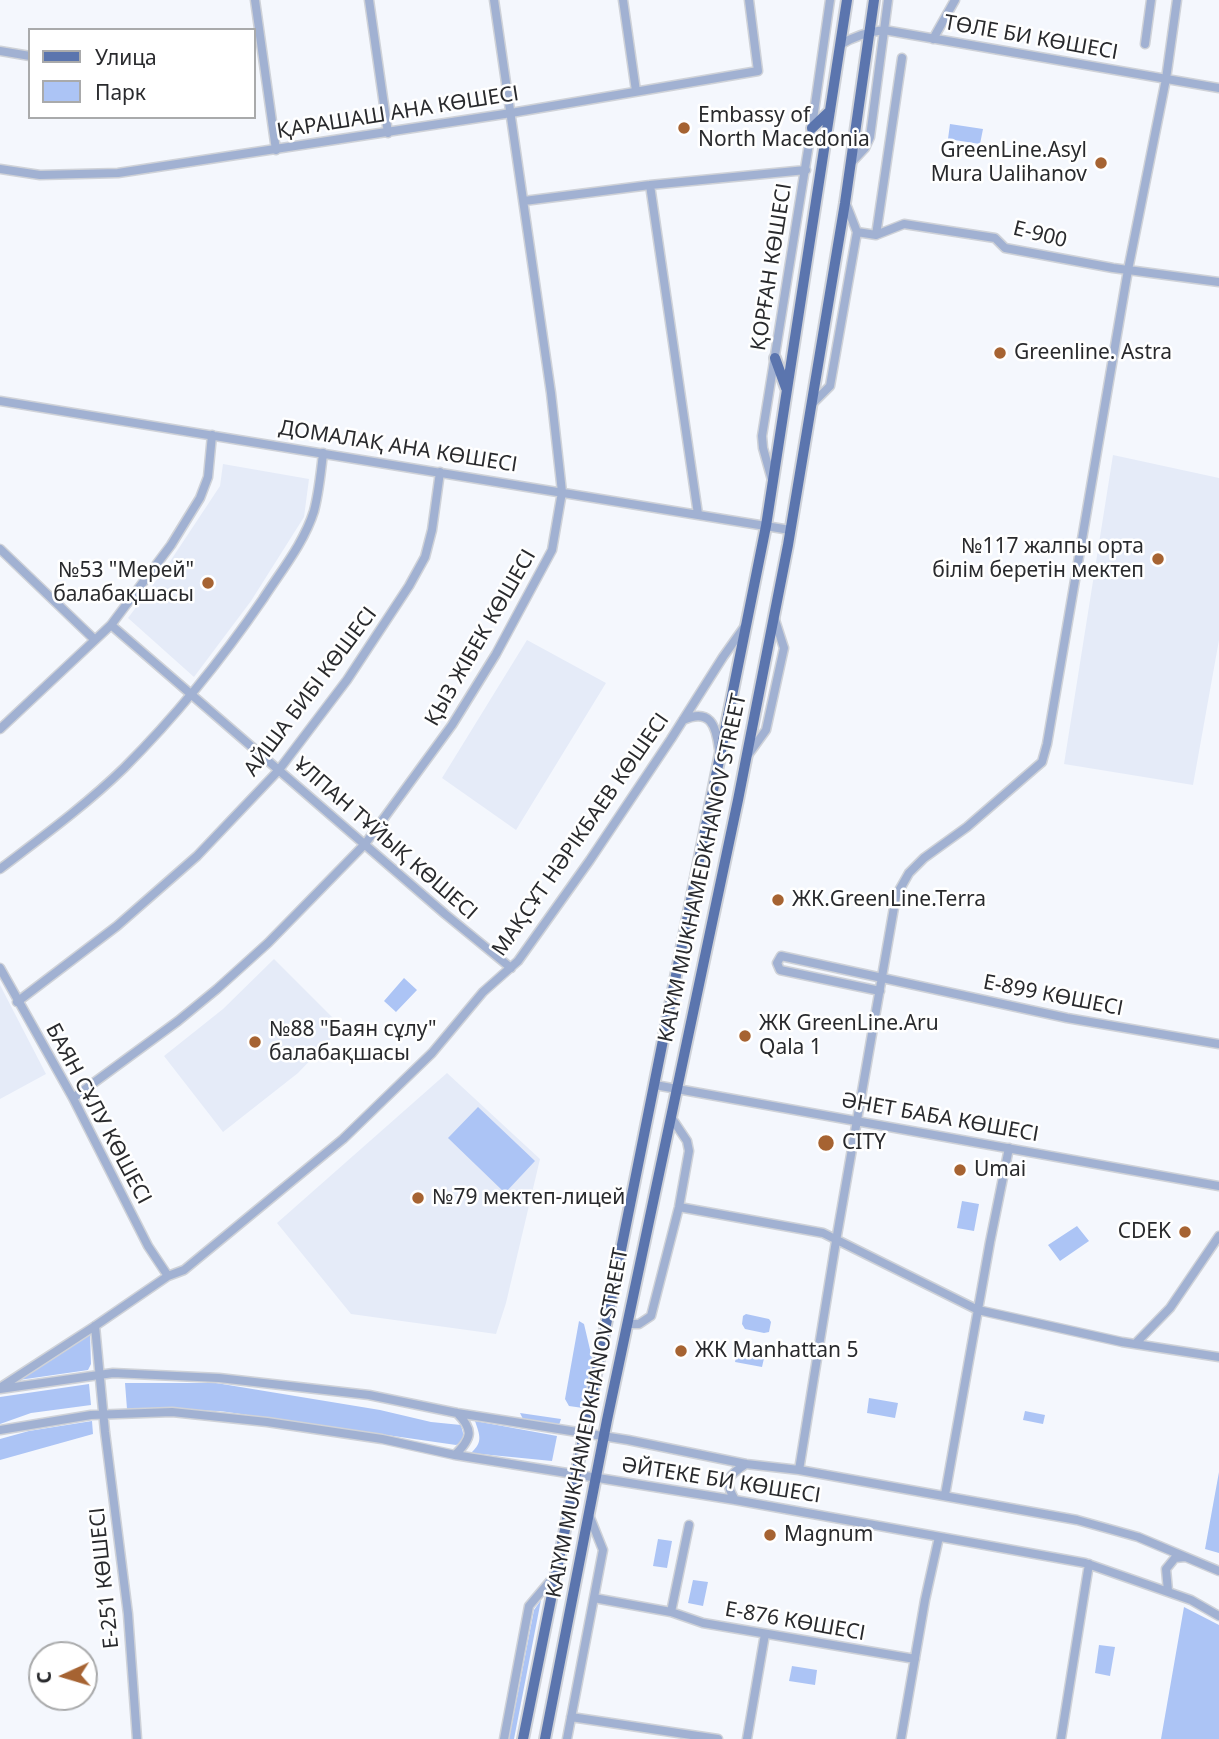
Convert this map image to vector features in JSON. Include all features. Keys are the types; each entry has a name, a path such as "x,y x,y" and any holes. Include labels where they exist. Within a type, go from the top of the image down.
{"main road":[{"name":"KAIYM MUKHAMEDKHANOV STREET","path":"523,1739 766,526 846,0"},
{"name":"KAIYM MUKHAMEDKHANOV STREET","path":"545,1739 604,1436 774,615 845,203 874,0"},
{"path":"812,128 830,111"},
{"path":"775,358 787,391"}],"street":[{"path":"255,0 257,36 276,150"},
{"path":"369,0 388,132"},
{"name":"ҚЫЗ ЖІБЕК КӨШЕСІ","path":"74,1098 217,989 268,943 365,844 452,725 508,634 552,550 562,492 524,201 494,0"},
{"path":"623,0 636,91"},
{"name":"ҚАРАШАШ АНА КӨШЕСІ","path":"0,169 40,175 118,173 511,113 758,71 749,0"},
{"path":"806,170 830,0"},
{"path":"851,163 865,148 870,137 888,0"},
{"path":"933,38 955,0"},
{"path":"1145,44 1151,0"},
{"path":"799,1470 896,895 909,873 924,858 967,827 1042,762 1047,744 1128,270 1167,79 1177,0"},
{"name":"ТӨЛЕ БИ КӨШЕСІ","path":"840,45 852,37 884,30 1219,88"},
{"path":"0,51 28,56"},
{"path":"876,235 902,58"},
{"name":"ҚОРҒАН КӨШЕСІ","path":"524,201 650,185 806,170 762,436 762,449 773,483"},
{"path":"650,185 698,514"},
{"path":"810,406 830,386 857,232 845,203"},
{"name":"E-900","path":"857,232 876,235 904,224 995,238 1005,248 1128,270 1219,282"},
{"name":"ДОМАЛАҚ АНА КӨШЕСІ","path":"0,401 790,530"},
{"path":"0,729 111,625 171,545 200,498 208,477 212,435"},
{"path":"0,869 74,812 122,769 192,693 242,629 304,535 318,493 323,453"},
{"name":"АЙША БИБІ КӨШЕСІ","path":"18,1002 117,926 197,856 278,771 347,680 425,557 434,521 440,472"},
{"path":"0,549 96,640"},
{"name":"МАҚСҰТ НӘРІКБАЕВ КӨШЕСІ","path":"0,1388 168,1276 184,1270 344,1139 432,1053 483,992 512,968 590,860 747,624"},
{"name":"ҰЛПАН ТҰЙЫҚ КӨШЕСІ","path":"111,625 444,914 512,968"},
{"path":"683,720 694,715 707,718 716,727 721,761"},
{"name":"Е-899 КӨШЕСІ","path":"879,996 780,970 777,963 781,956 1067,1018 1219,1044"},
{"name":"БАЯН СҰЛУ КӨШЕСІ","path":"0,968 74,1098 148,1246 168,1276"},
{"name":"ӘНЕТ БАБА КӨШЕСІ","path":"655,1085 1219,1186"},
{"path":"627,1324 639,1324 652,1316 679,1207 689,1150 687,1141 671,1117"},
{"path":"945,1495 1009,1148"},
{"path":"679,1207 823,1233 978,1310 1135,1344 1219,1357"},
{"path":"1135,1344 1170,1308 1219,1236"},
{"name":"Е-251 КӨШЕСІ","path":"95,1326 128,1614 137,1739"},
{"name":"ӘЙТЕКЕ БИ КӨШЕСІ","path":"0,1388 113,1373 219,1378 333,1390 1077,1520 1138,1537 1219,1571"},
{"name":"ӘЙТЕКЕ БИ КӨШЕСІ","path":"0,1430 41,1421 104,1413 172,1412 382,1439 455,1455 734,1500 1089,1564 1191,1600 1219,1616"},
{"path":"455,1455 467,1443 469,1437 468,1427 457,1413"},
{"path":"734,1500 728,1481 734,1472 746,1464"},
{"path":"567,1739 603,1550 589,1515"},
{"path":"671,1612 690,1525"},
{"path":"901,1739 939,1537"},
{"path":"1168,1591 1166,1569 1175,1559 1188,1557"},
{"path":"1061,1739 1089,1564"},
{"path":"504,1739 529,1606 556,1574"},
{"name":"Е-876 КӨШЕСІ","path":"594,1598 671,1612 703,1623 915,1659"},
{"path":"747,1739 765,1634"},
{"path":"571,1717 718,1739"}],"shaded area":[{"name":"№117 жалпы орта білім беретін мектеп","path":"1113,455 1219,478 1219,640 1193,785 1064,764"},
{"name":"№53 \"Мерей\" балабақшасы","path":"223,464 309,479 304,517 251,601 194,677 128,618 167,566 220,486"},
{"path":"527,640 606,683 516,830 442,778"},
{"name":"№88 \"Баян сұлу\" балабақшасы","path":"274,959 342,1027 298,1073 223,1132 164,1056 223,1009"},
{"path":"0,985 46,1074 0,1099"},
{"name":"№79 мектеп-лицей","path":"447,1073 540,1159 506,1303 496,1334 351,1314 277,1223"}],"green space":[{"path":"950,124 983,129 980,144 948,139"},
{"path":"404,978 417,990 396,1012 384,1001"},
{"path":"478,1107 535,1161 505,1193 448,1138"},
{"path":"962,1201 979,1204 974,1231 957,1228"},
{"path":"1077,1226 1089,1241 1060,1261 1048,1245"},
{"path":"746,1314 769,1319 769,1332 745,1329 742,1324"},
{"path":"579,1321 584,1324 592,1358 583,1408 569,1406 565,1399"},
{"path":"90,1334 91,1364 88,1370 19,1380"},
{"path":"738,1349 765,1354 762,1367 735,1362"},
{"path":"125,1383 216,1383 380,1410 431,1422 461,1425 464,1437 462,1442 456,1445 220,1411 127,1409"},
{"path":"89,1384 91,1405 31,1413 0,1424 0,1397"},
{"path":"869,1398 898,1403 895,1418 867,1413"},
{"path":"1025,1411 1045,1415 1043,1424 1023,1420"},
{"path":"520,1413 561,1419 559,1425 523,1419"},
{"path":"92,1421 93,1434 0,1460 0,1439 29,1431"},
{"path":"475,1421 557,1436 552,1461 471,1453 479,1438"},
{"path":"1219,1472 1219,1553 1205,1549"},
{"path":"658,1539 672,1541 667,1568 653,1566"},
{"path":"693,1580 708,1582 703,1606 688,1603"},
{"path":"541,1600 514,1739 509,1739 534,1610"},
{"path":"1184,1607 1219,1625 1219,1739 1161,1739"},
{"path":"1099,1645 1115,1647 1110,1676 1095,1673"},
{"path":"792,1666 817,1670 815,1685 789,1681"}],"place":[{"name":"Embassy of North Macedonia","path":"684,128"},
{"name":"GreenLine.Asyl Mura Ualihanov","path":"1101,163"},
{"name":"Greenline. Astra","path":"1000,353"},
{"name":"№117 жалпы орта білім беретін мектеп","path":"1158,559"},
{"name":"№53 \"Мерей\" балабақшасы","path":"208,583"},
{"name":"ЖК.GreenLine.Terra","path":"778,900"},
{"name":"ЖК GreenLine.Aru Qala 1","path":"745,1036"},
{"name":"№88 \"Баян сұлу\" балабақшасы","path":"255,1042"},
{"name":"CITY","path":"826,1143"},
{"name":"Umai","path":"960,1170"},
{"name":"№79 мектеп-лицей","path":"418,1198"},
{"name":"CDEK","path":"1185,1232"},
{"name":"ЖК Manhattan 5","path":"681,1351"},
{"name":"Magnum","path":"770,1535"}]}
